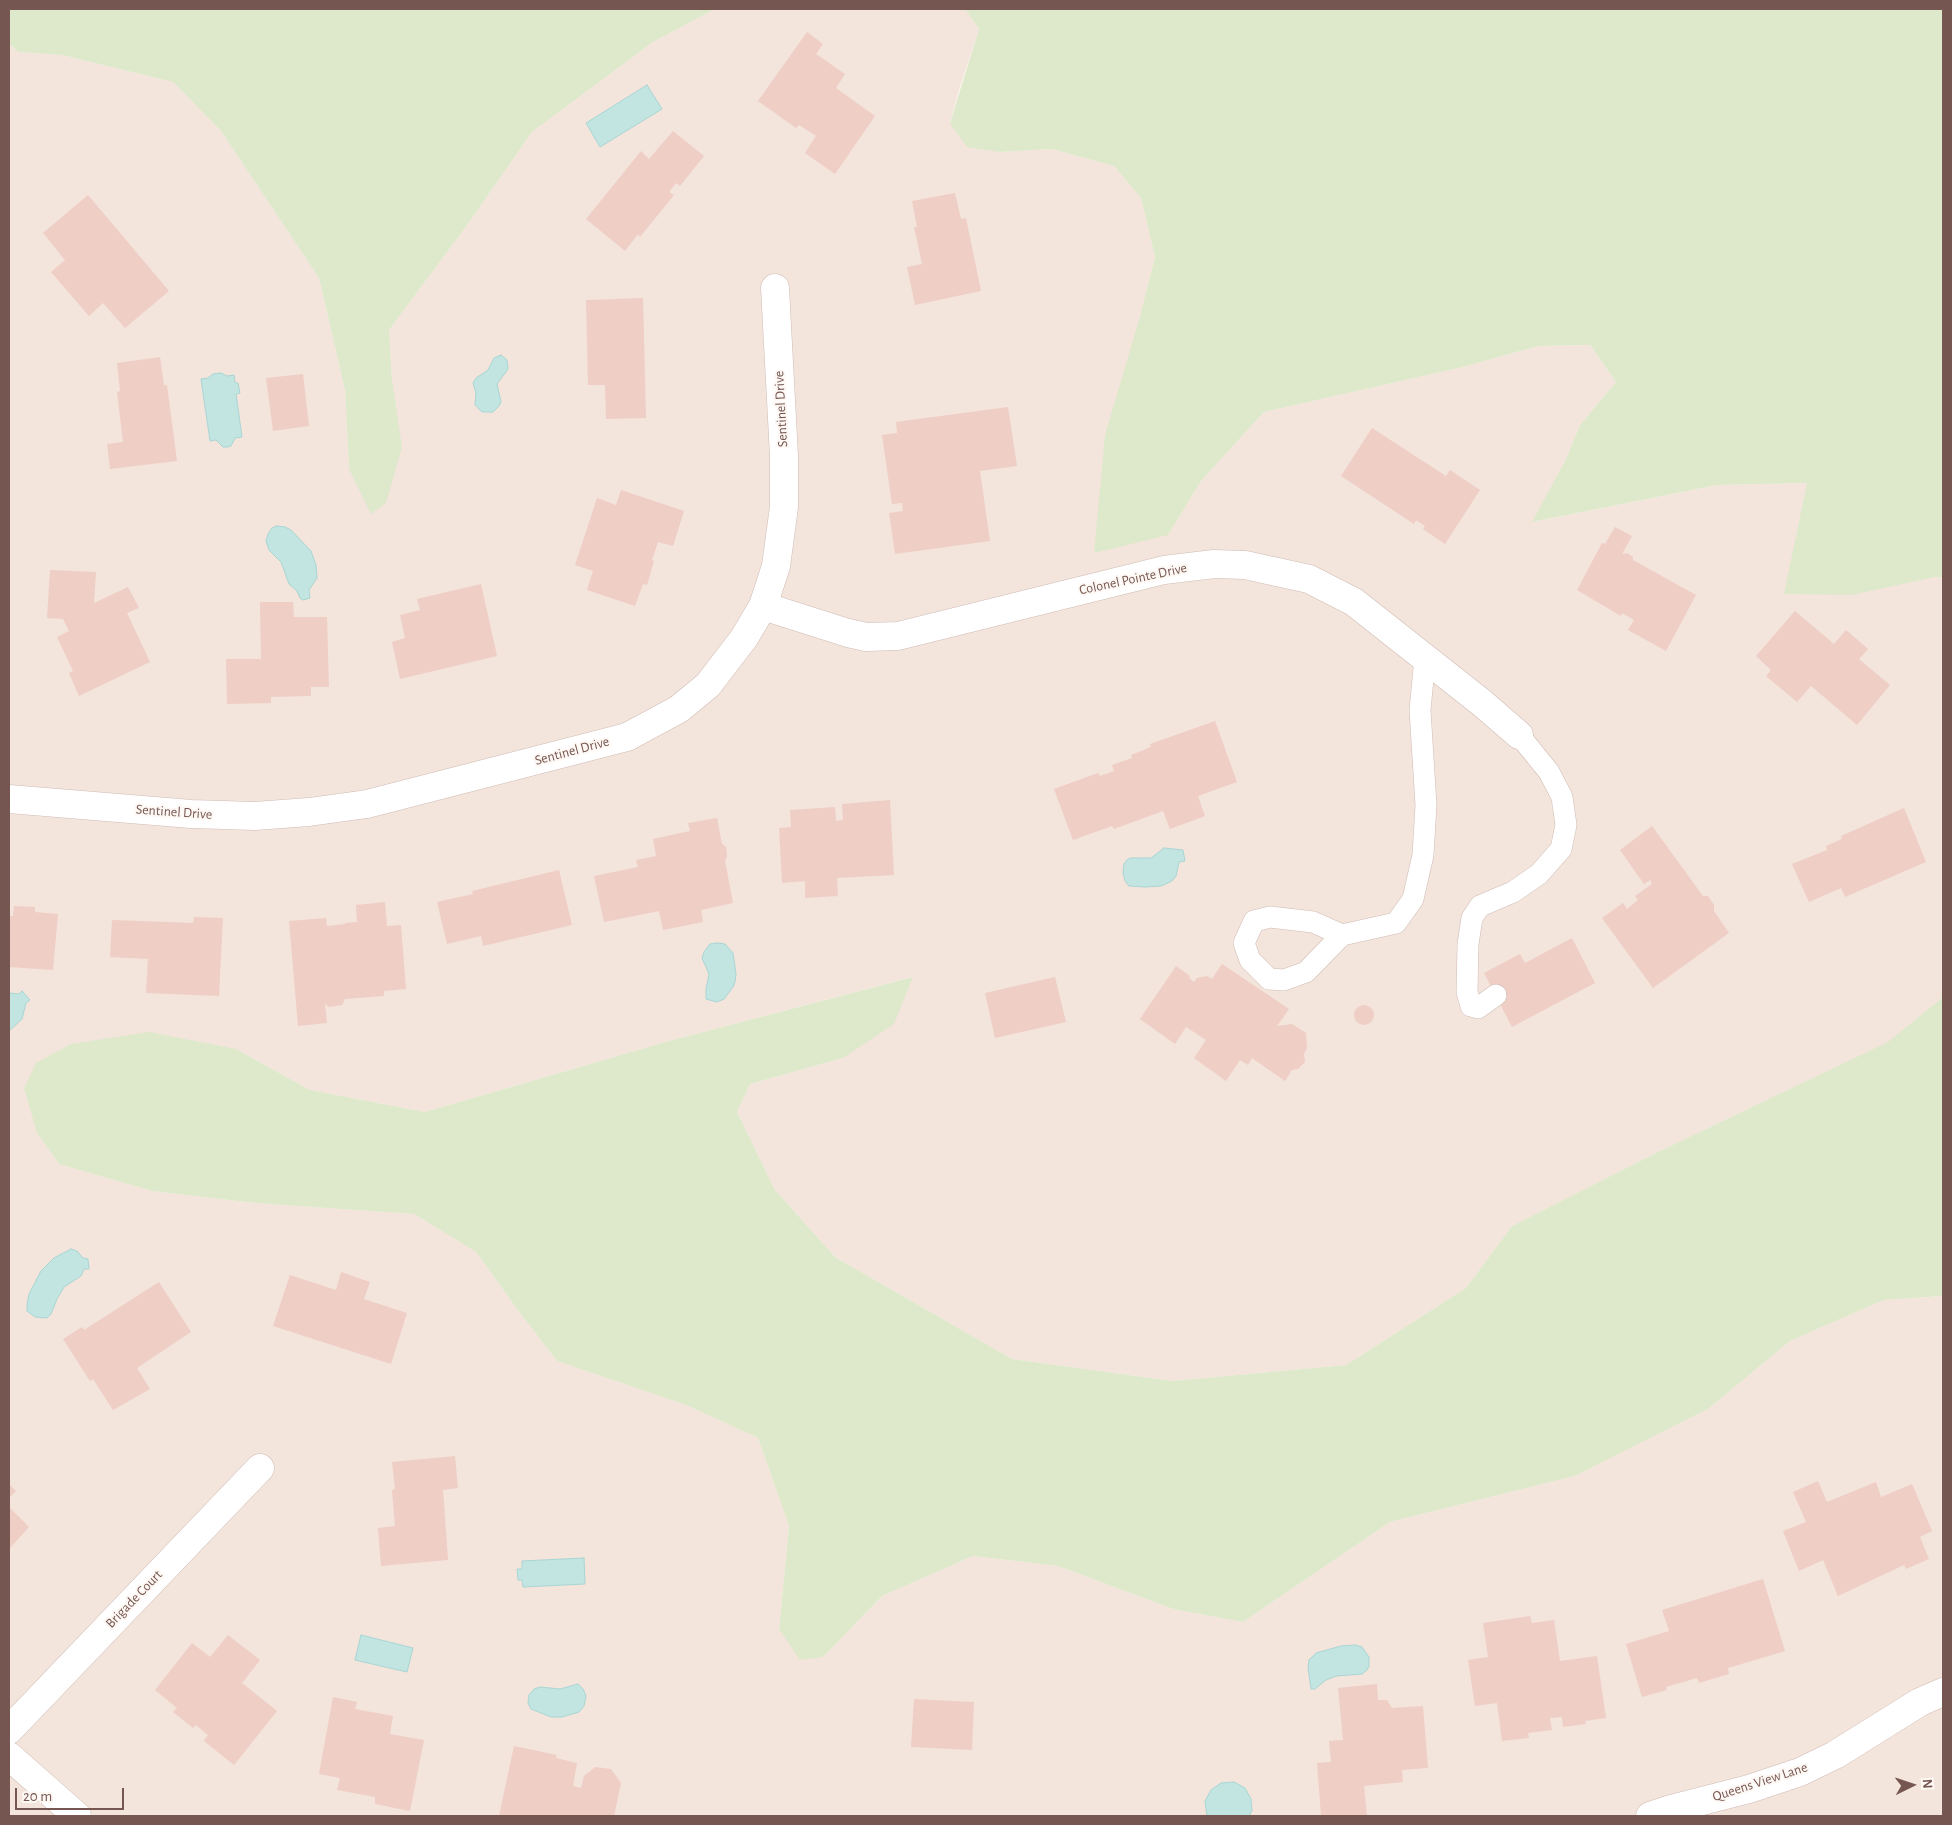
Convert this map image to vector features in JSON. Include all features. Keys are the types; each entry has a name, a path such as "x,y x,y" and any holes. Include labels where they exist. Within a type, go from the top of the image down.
{"street":[{"name":"Sentinel Drive","path":"9,799 191,814 255,816 309,812 367,804 627,737 679,709 708,685 726,664 763,606 776,566 784,518 784,456 775,288"},
{"name":"Colonel Pointe Drive","path":"763,606 839,631 866,637 898,636 1164,570 1214,564 1245,565 1309,579 1354,602 1482,703 1519,735"},
{"name":"Brigade Court","path":"9,1730 260,1468"},
{"name":"Queens View Lane","path":"1650,1816 1749,1789 1800,1772 1835,1755 1912,1707 1943,1692"},
{"path":"9,1756 77,1816"}],"lane":[{"path":"1342,935 1396,923 1413,899 1423,855 1426,805 1420,710 1425,658"},
{"path":"1496,995 1478,1008 1471,1006 1467,992 1468,944 1472,918 1480,906 1513,892 1539,874 1561,848 1566,825 1562,797 1549,772 1519,735"}],"shaded area":[{"path":"715,9 965,9 979,29 950,122 999,152 1052,149 1114,166 1141,198 1155,257 1139,320 1168,535 1201,481 1264,412 1463,367 1538,346 1590,345 1616,382 1580,425 1565,461 1533,522 1717,485 1808,483 1934,577 1943,578 1943,997 1889,1042 1658,1152 1512,1226 1466,1288 1346,1365 1173,1381 1012,1359 835,1257 775,1190 737,1112 750,1084 843,1058 912,977 669,1041 425,1112 310,1090 236,1049 37,1133 59,1164 152,1191 255,1203 414,1214 476,1252 557,1361 686,1405 758,1438 789,1526 779,1629 823,1657 882,1596 973,1556 1058,1566 1173,1609 1243,1622 1390,1522 1575,1476 1708,1409 1790,1341 1884,1300 1943,1296 1943,1816 9,1816 9,43 18,52 62,55 173,82 221,131 319,278 345,390 349,469 392,379 389,330 465,228 532,132 653,42"}],"green space":[{"path":"9,9 715,9 653,42 532,132 465,228 389,330 392,379 402,447 386,503 371,514 349,469 345,390 319,278 221,131 173,82 62,55 18,52 9,43"},
{"path":"965,9 1943,9 1943,578 1934,577 1852,595 1784,594 1807,483 1717,485 1532,522 1565,461 1580,425 1616,382 1590,345 1538,346 1463,367 1264,412 1201,481 1168,535 1094,553 1105,435 1139,320 1155,257 1141,198 1114,166 1052,149 999,152 967,147 950,123 979,29"},
{"path":"913,977 894,1024 843,1058 750,1084 737,1112 775,1190 835,1257 1012,1359 1173,1381 1346,1365 1466,1288 1512,1226 1658,1152 1888,1042 1943,997 1943,1296 1884,1300 1790,1341 1708,1409 1575,1476 1390,1522 1243,1622 1173,1609 1058,1566 973,1556 882,1596 823,1657 800,1660 779,1629 789,1526 758,1438 686,1405 557,1361 476,1252 414,1214 255,1203 152,1191 59,1164 37,1133 24,1088 36,1063 71,1044 149,1032 236,1049 310,1090 425,1112 669,1041"}],"water":[{"path":"647,85 662,109 600,147 586,123"},
{"path":"501,355 507,360 508,369 497,384 501,402 493,412 482,412 475,405 476,393 473,383 476,378 488,370 494,358"},
{"path":"221,373 227,376 234,375 235,383 238,383 240,393 236,394 242,437 235,438 231,446 227,447 223,447 216,440 210,441 201,379"},
{"path":"277,526 291,530 311,551 316,565 317,578 309,590 310,598 303,600 300,598 297,591 289,584 281,562 269,550 266,541 268,534 272,528"},
{"path":"1164,848 1183,850 1185,861 1179,862 1176,876 1172,881 1161,886 1129,886 1125,881 1123,873 1124,864 1127,860 1130,858 1151,858"},
{"path":"710,944 725,944 733,953 736,974 733,987 724,999 717,1002 706,999 709,974 702,958"},
{"path":"22,991 30,1000 26,1003 22,1019 9,1031 9,993 19,994"},
{"path":"71,1249 77,1251 83,1258 88,1259 89,1269 84,1269 81,1276 64,1287 51,1314 47,1318 35,1317 27,1311 27,1304 29,1294 41,1271 54,1258"},
{"path":"584,1558 585,1584 523,1587 522,1580 518,1580 517,1569 522,1569 522,1561"},
{"path":"361,1635 413,1648 407,1672 355,1660"},
{"path":"1355,1645 1362,1647 1369,1657 1367,1670 1362,1674 1336,1676 1326,1680 1315,1689 1311,1689 1308,1667 1309,1660 1316,1653 1341,1646"},
{"path":"578,1684 586,1696 584,1706 579,1712 562,1717 551,1717 531,1709 528,1703 529,1695 534,1689 540,1687 560,1689"},
{"path":"1234,1782 1245,1788 1251,1799 1252,1811 1249,1816 1207,1816 1205,1801 1211,1790 1221,1783"}],"building":[{"path":"807,32 823,44 816,54 845,74 836,88 875,116 835,174 805,153 816,136 799,125 796,128 758,101"},
{"path":"673,131 704,156 680,186 676,183 669,192 674,195 640,237 638,234 625,251 586,219 641,151 649,159"},
{"path":"955,193 961,219 966,218 981,291 915,305 907,267 922,264 914,227 917,227 912,201"},
{"path":"88,195 169,291 125,328 103,303 89,316 51,272 65,260 43,233"},
{"path":"643,298 646,418 606,419 605,385 588,385 586,300"},
{"path":"160,357 164,385 167,385 177,461 110,469 107,444 123,442 117,392 120,391 117,363"},
{"path":"303,374 309,426 273,431 266,378"},
{"path":"1008,407 1017,466 980,471 990,541 895,554 889,513 903,511 902,503 892,504 882,435 897,433 896,422"},
{"path":"1372,428 1446,476 1450,470 1480,490 1445,544 1423,529 1425,526 1416,520 1414,524 1341,476"},
{"path":"621,490 684,511 673,546 658,542 647,585 643,584 635,606 587,590 593,571 575,565 597,498 616,505"},
{"path":"1615,527 1632,536 1622,554 1627,553 1633,557 1633,560 1696,595 1666,651 1628,630 1634,620 1622,613 1621,616 1577,590 1602,543 1605,544"},
{"path":"50,570 96,572 94,603 128,587 139,608 127,613 150,662 79,696 69,673 73,671 57,637 69,631 63,619 47,618"},
{"path":"481,584 497,656 400,679 392,642 405,638 400,615 420,610 417,599"},
{"path":"260,602 293,602 294,617 327,617 329,687 311,687 311,696 271,697 271,703 227,704 226,659 261,659"},
{"path":"1795,611 1834,644 1846,630 1868,649 1859,659 1890,685 1857,725 1811,686 1797,702 1766,676 1771,670 1756,656"},
{"path":"1215,721 1237,782 1198,796 1205,816 1170,829 1163,811 1114,829 1112,826 1073,840 1054,789 1098,773 1100,776 1114,771 1112,765 1132,758 1131,755 1151,747 1150,744"},
{"path":"890,800 894,875 837,878 838,896 805,898 805,881 782,883 779,828 791,827 790,810 835,807 836,821 843,820 842,804"},
{"path":"1904,808 1926,862 1845,897 1841,888 1809,902 1792,864 1827,850 1826,846 1842,839 1841,836"},
{"path":"717,818 722,844 726,847 727,856 725,861 733,903 701,910 703,922 663,930 659,911 604,922 594,876 638,867 636,860 656,856 653,839 690,831 688,823"},
{"path":"1652,826 1703,896 1708,896 1714,905 1714,911 1729,933 1653,988 1602,918 1623,903 1627,909 1638,900 1635,896 1652,884 1650,880 1644,884 1620,850"},
{"path":"559,870 572,925 483,946 481,936 447,944 437,902 473,894 472,891"},
{"path":"385,902 387,926 401,925 406,989 384,991 384,996 345,999 342,1005 329,1007 325,1004 327,1023 298,1026 289,921 326,918 327,926 357,922 356,905"},
{"path":"14,906 35,907 35,912 58,914 53,970 9,967 9,916 13,916"},
{"path":"194,917 223,918 219,996 146,993 148,959 110,957 112,920 193,923"},
{"path":"1572,938 1595,983 1512,1027 1484,973 1520,954 1525,963"},
{"path":"1222,964 1289,1009 1277,1026 1292,1024 1306,1033 1307,1048 1304,1054 1305,1062 1298,1069 1292,1070 1285,1081 1252,1058 1248,1065 1240,1060 1226,1081 1194,1058 1206,1040 1186,1027 1175,1044 1140,1019 1176,966 1190,976 1189,978 1194,982 1197,978 1207,976 1212,979"},
{"path":"1055,977 1066,1022 995,1038 985,993"},
{"path":"1364,1005 1371,1008 1374,1015 1371,1022 1364,1025 1357,1022 1354,1015 1357,1008"},
{"path":"341,1272 370,1282 364,1299 407,1313 391,1364 273,1326 290,1275 336,1290"},
{"path":"159,1282 191,1332 137,1368 150,1389 113,1410 93,1379 90,1381 63,1339 82,1327 84,1330"},
{"path":"455,1456 458,1488 443,1490 448,1560 381,1566 378,1528 395,1526 392,1490 395,1489 392,1462"},
{"path":"1818,1481 1827,1502 1876,1482 1881,1497 1912,1484 1932,1531 1920,1537 1929,1559 1906,1569 1904,1565 1838,1596 1823,1560 1799,1571 1783,1531 1806,1522 1793,1492"},
{"path":"9,1484 16,1491 9,1498"},
{"path":"9,1507 29,1527 9,1549"},
{"path":"1763,1579 1785,1651 1728,1668 1729,1674 1699,1683 1697,1678 1666,1687 1667,1690 1642,1697 1626,1644 1669,1631 1662,1610"},
{"path":"1530,1616 1532,1623 1554,1620 1560,1661 1597,1656 1606,1718 1585,1721 1586,1724 1563,1727 1562,1717 1550,1718 1552,1730 1528,1733 1529,1738 1502,1741 1497,1703 1475,1706 1468,1660 1488,1657 1483,1623"},
{"path":"228,1635 260,1660 242,1683 277,1711 234,1765 204,1741 208,1735 196,1725 193,1728 173,1712 177,1708 155,1690 192,1643 210,1657"},
{"path":"1377,1684 1378,1700 1387,1700 1392,1708 1423,1706 1428,1768 1402,1770 1403,1782 1364,1786 1367,1816 1321,1816 1317,1763 1331,1762 1329,1741 1343,1740 1338,1688"},
{"path":"333,1697 357,1702 355,1709 393,1716 390,1734 424,1740 410,1811 375,1804 375,1797 337,1790 340,1778 319,1774"},
{"path":"914,1699 974,1702 972,1750 911,1747"},
{"path":"514,1746 557,1755 556,1758 577,1763 573,1786 581,1788 584,1776 595,1767 611,1769 621,1783 614,1816 499,1816"}]}
